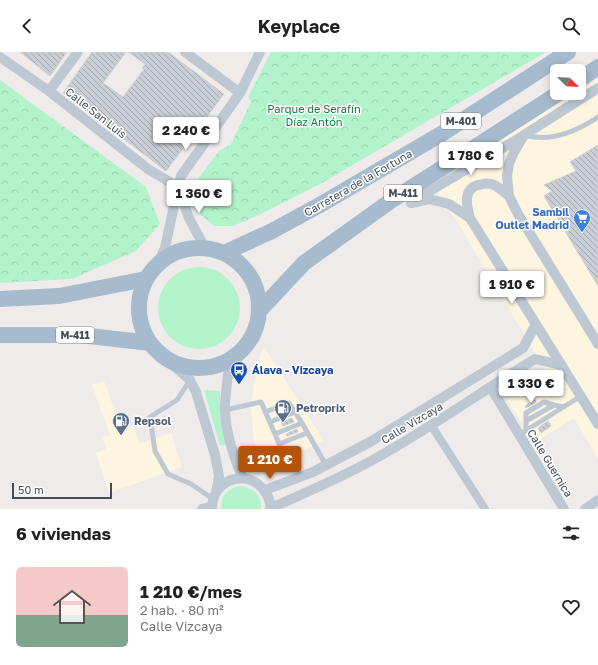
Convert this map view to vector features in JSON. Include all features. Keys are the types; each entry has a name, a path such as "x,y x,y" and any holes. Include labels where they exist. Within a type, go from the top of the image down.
{"main road":[{"name":"Carretera de la Fortuna","path":"224,253 284,225 443,133 568,52"},
{"path":"586,75 598,67"},
{"name":"M-411","path":"260,310 304,263 392,200 550,99"},
{"path":"205,248 224,253 239,262 251,276 258,292 260,310 256,329 246,347 230,360 215,367 198,369 182,366 166,359 157,352 142,328 139,311 140,295 146,279 157,265 171,255 187,249 205,248"},
{"path":"0,300 59,296 146,279"},
{"name":"M-411","path":"0,335 81,335 150,342"}],"street":[{"path":"49,92 78,52"},
{"path":"185,52 240,93"},
{"path":"157,265 164,248 181,176 240,93 260,52"},
{"name":"Calle San Luis","path":"0,56 148,169 178,187"},
{"path":"411,203 524,135 598,88"},
{"path":"524,135 512,154 508,164 507,176 509,196 518,214 598,344"},
{"path":"509,196 495,185 486,183 475,187 468,193 466,204 470,218 598,424"},
{"path":"178,187 189,218 205,248"},
{"path":"392,200 411,203 429,199 449,204 470,218"},
{"name":"Calle Vizcaya","path":"265,490 313,472 370,442 522,348 536,324"},
{"path":"166,359 190,380 196,392 215,455 219,476 213,502"},
{"name":"Calle Vizcaya","path":"271,508 323,486 378,457 491,388 535,359 561,365"},
{"path":"230,360 225,410 232,450 243,478"},
{"name":"Calle Guernica","path":"491,388 523,433 564,509"},
{"path":"431,425 485,509"},
{"path":"202,509 213,502 221,486 227,481 235,478 243,478 259,484 265,490 270,499 271,508"},
{"path":"585,509 598,500"}],"lane":[{"path":"524,135 532,137 554,137 586,125 598,117"},
{"path":"190,380 177,400 150,417 156,451 168,474 192,484 213,502"},
{"path":"523,433 581,396"},
{"path":"225,410 261,402 279,444 307,433"},
{"path":"265,412 289,403 326,465"},
{"path":"523,433 526,421 554,405 564,407"},
{"path":"270,422 295,412"},
{"path":"275,434 302,423"}],"shaded area":[{"path":"598,79 598,459 574,418 534,443 507,400 547,375 557,390 458,223 431,183 564,100 586,100 586,87"},
{"name":"Petroprix","path":"264,347 324,441 262,468 254,441 251,406 255,379"},
{"name":"Repsol","path":"104,381 121,430 133,426 140,444 171,433 182,467 109,493 96,453 106,449 102,437 110,435 92,385"}],"green space":[{"name":"Parque de Serafín Díaz Antón","path":"271,52 546,52 322,183 259,215 233,226 214,226 200,214 195,200 197,180 219,151 231,144 251,102 248,97"},
{"path":"0,80 146,187 160,224 136,251 72,279 0,283"},
{"path":"199,267 215,270 228,279 237,292 240,308 237,324 228,337 215,346 199,349 183,346 170,337 161,324 158,308 161,292 170,279 183,270"},
{"path":"204,390 220,391 220,419 226,444 220,446"},
{"path":"240,486 249,488 256,493 260,500 261,509 221,509 222,500 226,493"}],"building":[{"path":"20,52 67,52 50,76"},
{"path":"92,52 126,52 103,83 123,97 144,69 142,68 145,64 128,52 168,52 224,94 166,171 63,93"},
{"name":"Sambil Outlet Madrid","path":"598,145 598,286 544,196 552,191 544,185 576,171 570,162"},
{"path":"535,399 536,402 526,408 525,406"},
{"path":"287,408 289,410 278,414 277,412"},
{"path":"292,418 294,422 283,426 281,422"},
{"path":"548,421 551,426 541,433 538,428"},
{"path":"297,429 298,432 287,436 286,434"}],"place":[{"name":"Sambil Outlet Madrid","path":"582,233"},
{"name":"Álava - Vizcaya","path":"239,385"},
{"name":"Petroprix","path":"283,423"},
{"name":"Repsol","path":"121,436"}]}
